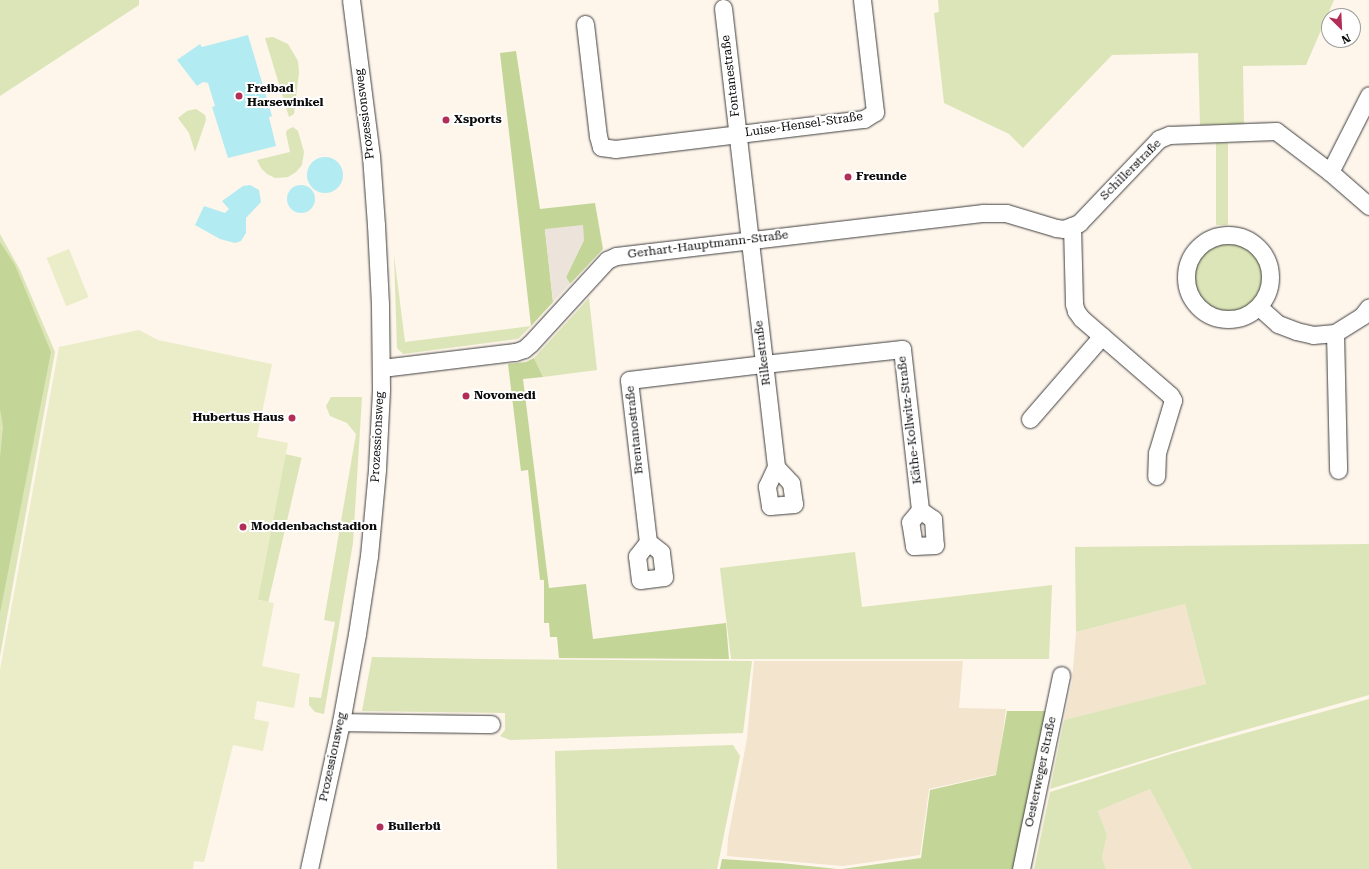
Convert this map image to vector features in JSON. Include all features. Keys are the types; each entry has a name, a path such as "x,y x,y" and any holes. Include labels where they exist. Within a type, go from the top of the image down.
{"street":[{"name":"Prozessionsweg","path":"309,869 341,722 369,556 377,469 382,368 380,297 371,156 351,0"},
{"name":"Luise-Hensel-Straße","path":"738,134 864,119 875,112 862,0"},
{"name":"Fontanestraße","path":"723,8 750,240"},
{"path":"585,24 598,136 601,147 615,149 738,134"},
{"path":"1330,172 1369,95"},
{"name":"Schillerstraße","path":"1072,226 1079,223 1159,140 1169,135 1276,131 1330,172 1369,206"},
{"name":"Gerhart-Hauptmann-Straße","path":"382,368 515,352 524,349 607,260 616,256 983,213 1006,213 1056,228 1064,229 1072,226"},
{"path":"1072,226 1074,304 1081,318 1170,395 1173,400 1157,453 1156,476"},
{"path":"1224,234 1239,236 1252,242 1263,252 1270,266 1271,280 1267,295 1259,307 1246,316 1232,320 1216,318 1203,312 1192,301 1187,288 1186,273 1190,259 1198,247 1210,238 1224,234"},
{"name":"Rilkestraße","path":"750,240 776,467"},
{"path":"1259,307 1278,324 1296,331 1313,335 1335,333 1362,316 1369,307"},
{"path":"1335,333 1338,470"},
{"path":"1030,418 1102,336"},
{"name":"Käthe-Kollwitz-Straße","path":"764,364 902,349 920,510"},
{"name":"Brentanostraße","path":"648,542 629,380 764,364"},
{"name":"Oesterweger Straße","path":"1021,869 1061,675"},
{"path":"341,722 491,724"}],"shaded area":[{"path":"583,225 584,240 566,277 570,284 553,302 545,229"},
{"path":"1185,604 1206,684 1064,720 1072,682 1076,632"},
{"path":"754,661 963,661 959,708 1006,709 997,774 929,789 920,855 843,866 727,856 728,838 747,739"},
{"path":"1150,789 1192,869 1106,869 1102,858 1107,835 1098,811"}],"green space":[{"path":"0,0 139,0 139,5 0,96"},
{"path":"938,0 1334,0 1331,8 1321,8 1321,30 1306,65 1243,66 1244,124 1200,125 1198,53 1112,55 1023,148 1009,134 944,103 934,13 939,12"},
{"path":"273,37 288,44 298,61 299,73 294,114 289,117 265,38"},
{"path":"516,51 540,209 595,203 603,249 570,284 566,277 584,240 545,230 553,302 531,326 500,53"},
{"path":"196,109 205,115 206,120 195,152 189,133 178,118 187,111"},
{"path":"293,127 298,131 304,152 302,165 296,172 288,177 275,178 267,174 261,168 257,160 290,152 286,133 287,130"},
{"path":"1216,143 1228,143 1228,225 1216,225"},
{"path":"0,234 20,270 55,352 0,656"},
{"path":"0,242 15,265 51,352 0,613 0,458 3,427 0,409"},
{"path":"1228,242 1241,245 1253,252 1260,264 1263,277 1260,290 1253,302 1241,309 1228,312 1215,309 1203,302 1196,290 1193,277 1196,264 1203,252 1215,245"},
{"path":"69,249 88,297 66,306 47,258"},
{"path":"394,255 405,342 531,326 518,339 403,354 397,348"},
{"path":"589,298 597,370 543,377 534,358"},
{"path":"139,330 158,340 272,364 257,437 288,443 258,600 274,603 262,666 300,674 294,708 257,701 254,719 269,722 263,751 233,745 204,862 194,861 193,869 0,869 0,670 59,347"},
{"path":"534,358 543,377 523,379 549,588 586,584 593,639 726,623 729,659 559,658 557,637 550,637 549,623 544,623 544,580 540,580 528,470 521,471 508,364 526,362"},
{"path":"331,397 362,397 353,543 324,714 315,712 309,705 309,697 321,698 335,622 324,620 356,434 347,423 330,416 326,406"},
{"path":"285,454 302,458 268,602 252,598"},
{"path":"1369,544 1369,695 1216,738 1050,789 1064,720 1206,684 1185,604 1076,632 1075,547"},
{"path":"855,552 862,607 1052,585 1049,659 731,659 720,568"},
{"path":"372,657 752,661 743,733 510,740 500,736 505,730 505,713 362,711"},
{"path":"1369,699 1369,869 1192,869 1150,789 1098,811 1107,835 1102,858 1106,869 1034,869 1050,792 1174,753"},
{"path":"1007,711 1046,711 1014,869 842,869 921,858 930,790 996,775"},
{"path":"733,745 740,756 717,869 557,869 555,751"},
{"path":"722,859 781,863 837,869 720,869"}],"water":[{"name":"Freibad Harsewinkel","path":"248,35 272,116 269,117 276,146 228,158 212,107 215,106 208,83 203,82 197,86 177,60 200,44 202,47"},
{"path":"329,157 338,162 342,168 342,182 338,188 329,193 321,193 312,188 308,182 307,171 312,162 318,158"},
{"path":"250,185 259,190 261,202 246,218 246,233 241,241 235,243 220,239 195,225 204,206 225,213 229,209 222,201 243,186"},
{"path":"301,185 307,186 311,189 314,193 314,205 311,209 307,212 301,213 295,212 291,209 288,205 287,199 288,193 291,189 295,186"}],"place":[{"name":"Freibad Harsewinkel","path":"239,96"},
{"name":"Xsports","path":"446,120"},
{"name":"Freunde","path":"848,177"},
{"name":"Novomedi","path":"466,396"},
{"name":"Hubertus Haus","path":"292,418"},
{"name":"Moddenbachstadion","path":"243,527"},
{"name":"Bullerbü","path":"380,827"}]}
